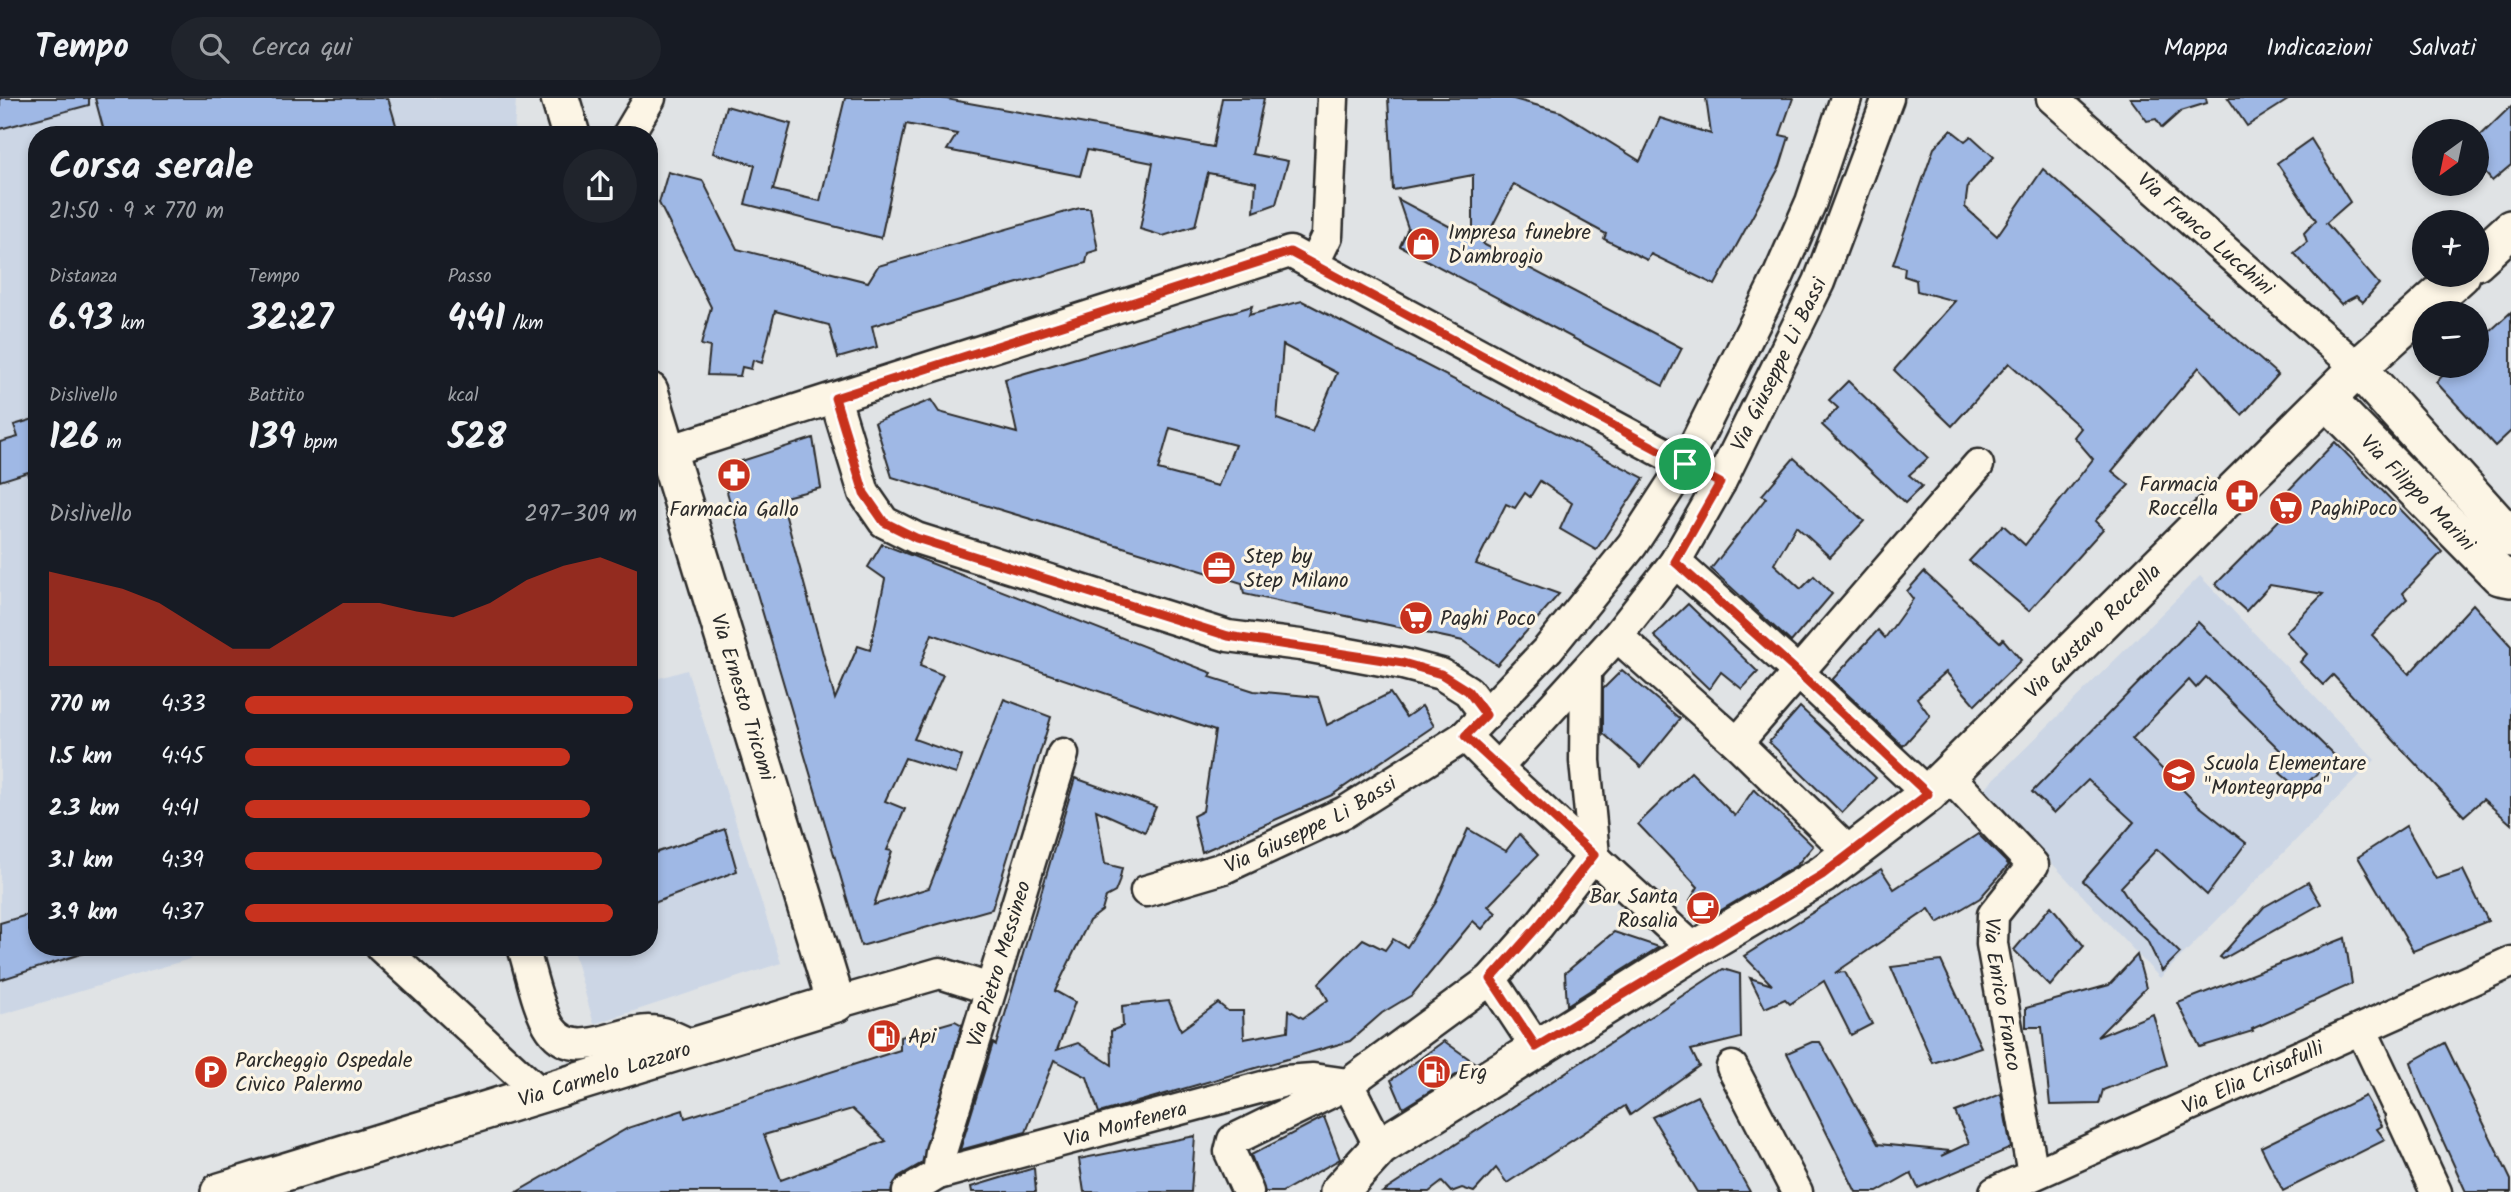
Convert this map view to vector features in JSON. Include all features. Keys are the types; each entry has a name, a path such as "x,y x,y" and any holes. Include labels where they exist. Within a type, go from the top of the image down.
{"street":[{"path":"560,98 568,126"},
{"path":"633,126 650,98"},
{"path":"1312,265 1327,236 1333,98"},
{"name":"Via Giuseppe Li Bassi","path":"1146,891 1224,868 1345,812 1465,736 1605,581 1685,464 1778,277 1811,202 1846,98"},
{"name":"Via Giuseppe Li Bassi","path":"1497,768 1617,636 1675,562 1720,483 1819,282 1888,98"},
{"name":"Via Franco Lucchini","path":"2053,98 2358,368"},
{"path":"2489,249 2511,229"},
{"path":"668,451 1290,252 1720,483"},
{"name":"Via Gustavo Roccella","path":"1339,1192 1380,1147 1536,1047 1822,875 1938,785 2358,368 2448,287"},
{"name":"Via Filippo Marini","path":"2358,368 2511,538"},
{"path":"835,398 864,493 884,522 916,538 1228,636 1403,663 1441,674 1468,691 1486,715"},
{"name":"Via Filippo Marini","path":"2327,400 2500,576 2511,578"},
{"name":"Via Ernesto Tricomi","path":"658,419 836,1003"},
{"path":"1737,743 1978,465"},
{"path":"1675,562 1799,673 1938,785"},
{"path":"1617,636 1737,743 1849,852"},
{"path":"1248,1192 1230,1153 1233,1140 1348,1084 1491,979 1539,925 1594,855 1585,761 1586,671"},
{"path":"1465,736 1695,950"},
{"name":"Via Pietro Messineo","path":"938,1174 941,1152 1063,754"},
{"name":"Via Enrico Franco","path":"1938,785 2033,865 1993,915 1992,944 2033,1174"},
{"path":"391,956 541,1094"},
{"path":"526,956 548,1022 562,1039 586,1044 648,1031 665,1034 695,1047"},
{"name":"Via Elia Crisafulli","path":"1995,1192 2511,962"},
{"name":"Via Carmelo Lazzaro","path":"231,1190 940,973 990,989"},
{"path":"1491,979 1536,1047"},
{"path":"2361,1029 2436,1192"},
{"path":"1732,1067 1797,1192"},
{"name":"Via Monfenera","path":"908,1192 938,1174 1292,1080 1313,1079 1348,1084"},
{"path":"1348,1084 1380,1147"}],"shaded area":[{"path":"0,98 516,98 514,126 28,126 28,956 200,956 0,1015"},
{"name":"Scuola Elementare \"Montegrappa\"","path":"2200,576 2375,760 2160,978 1983,790"},
{"path":"687,670 781,963 594,1024 575,956 658,956 658,678"}],"building":[{"path":"0,98 89,98 89,105 0,129"},
{"path":"95,98 388,98 396,126 103,126"},
{"path":"845,98 941,98 1213,147 1222,98 1264,98 1252,154 1288,161 1276,204 1254,212 1256,182 1208,173 1195,226 1163,236 1140,229 1153,163 1087,150 1080,176 947,150 957,134 906,124 881,238 745,204 755,165 713,153 726,106 791,124 773,190 820,201"},
{"path":"1388,98 1510,98 1561,112 1640,161 1660,118 1711,134 1706,98 1793,98 1780,135 1789,137 1780,166 1715,285 1651,254 1647,260 1604,239 1606,234 1514,184 1483,244 1682,348 1663,386 1400,246 1408,228 1398,199 1473,239 1473,175 1393,190"},
{"path":"2130,98 2206,98 2207,103 2181,111 2162,128 2156,119 2147,121"},
{"path":"2228,98 2291,98 2247,126"},
{"path":"2511,106 2511,165 2492,181 2489,177 2489,127"},
{"path":"1951,130 1965,141 1971,136 1994,157 1968,185 1965,207 1997,236 2043,169 2278,375 2242,415 2199,367 2112,471 2129,485 2095,521 2103,529 2029,611 1969,561 2003,525 2025,545 2093,459 2074,437 2081,428 2009,363 1952,426 1894,370 1955,301 1917,291 1916,280 1904,276 1905,268 1893,264 1934,148"},
{"path":"2311,139 2350,202 2326,223 2379,284 2363,302 2356,296 2341,304 2294,253 2307,242 2304,233 2316,220 2277,163"},
{"path":"668,172 703,181 737,249 868,282 878,266 1080,208 1090,208 1098,250 1088,253 1086,263 872,326 877,347 838,358 829,325 775,311 762,363 753,360 751,369 742,367 740,376 707,375 710,347 701,345 711,307 659,203"},
{"path":"1302,301 1644,478 1596,550 1560,529 1572,503 1540,481 1530,497 1525,493 1515,508 1506,504 1476,564 1559,594 1497,665 1463,641 1244,594 1242,583 892,477 875,422 931,400 939,412 1017,433 1005,379 1252,306 1249,315","holes":["1283,345 1337,373 1312,432 1277,419","1170,428 1235,445 1218,486 1158,470"]},
{"path":"2511,312 2511,431 2495,446 2436,382 2440,378 2489,378 2489,332"},
{"path":"1848,381 1928,458 1909,475 1922,486 1905,503 1822,425 1838,408 1829,400"},
{"path":"28,421 28,472 0,481 0,442 18,437 14,425"},
{"path":"813,438 821,488 781,498 835,699 858,646 870,650 885,579 868,567 882,544 1212,673 1210,677 1254,691 1318,697 1327,725 1390,693 1406,717 1422,706 1434,726 1332,795 1202,852 1193,816 1203,811 1215,731 932,634 920,666 943,675 914,739 962,756 956,774 905,758 885,801 905,809 887,850 892,851 874,905 929,888 1004,699 1051,717 992,909 861,946 720,468"},
{"path":"2335,442 2442,552 2403,593 2407,599 2372,635 2409,674 2473,604 2511,646 2511,824 2483,799 2464,816 2333,675 2323,685 2300,662 2307,654 2286,632 2323,594 2270,585 2246,611 2216,584 2296,503 2286,493"},
{"path":"1794,458 1864,521 1830,557 1796,526 1774,564 1801,589 1814,576 1832,594 1791,642 1711,569 1766,498 1762,495"},
{"path":"1924,572 2000,642 2003,639 2021,660 1975,705 1946,672 1917,698 1930,716 1903,746 1832,680 1878,630 1885,638 1913,599 1907,591"},
{"path":"1688,604 1758,672 1742,689 1721,672 1709,689 1654,636"},
{"path":"2198,622 2335,756 2300,790 2280,773 2288,758 2206,677 2196,688 2189,680 2132,739 2198,805 2246,843 2207,895 2157,849 2121,887 2135,909 2180,953 2162,971 2147,940 2083,881 2134,822 2088,780 2054,813 2032,792"},
{"path":"1622,670 1680,719 1641,767 1603,733 1603,689"},
{"path":"1800,707 1876,778 1842,813 1769,742"},
{"path":"1691,772 1735,816 1754,789 1813,846 1797,865 1708,918 1690,900 1698,887 1638,824"},
{"path":"1075,778 1156,807 1145,832 1096,810 1105,864 1122,868 1119,882 1115,892 1106,897 1102,911 1089,921 1055,991 1075,1002 1057,1050 1078,1043 1112,1065 1111,1031 1123,1026 1122,1006 1169,1001 1181,1030 1218,1003 1228,1011 1243,1011 1244,1039 1288,1031 1289,1010 1303,1018 1328,1000 1319,983 1363,939 1385,950 1393,939 1407,947 1436,902 1468,829 1506,851 1519,834 1538,855 1488,906 1496,913 1482,929 1473,921 1412,995 1382,1013 1350,1041 1099,1113 1087,1077 1054,1060 1026,1132 960,1150 993,1043 996,1045"},
{"path":"2406,826 2436,879 2463,870 2488,921 2413,951 2358,857"},
{"path":"725,829 737,871 658,902 658,852"},
{"path":"1978,834 2009,865 1980,898 1938,923 1929,909 1835,973 1845,972 1872,1024 1851,1035 1824,981 1790,1004 1785,999 1765,1008 1750,978 1772,985 1744,956 1881,869 1894,889"},
{"path":"2308,882 2321,904 2223,959 2220,957 2264,907"},
{"path":"2051,906 2084,946 2050,986 2014,950"},
{"path":"28,915 28,956 74,956 0,980 0,923"},
{"path":"1614,932 1659,947 1567,1005 1565,973"},
{"path":"2345,938 2352,984 2252,1029 2253,1031 2200,1047 2178,1003"},
{"path":"2137,955 2146,988 2097,1037 2153,1014 2167,1065 2103,1090 2099,1104 2050,1105 2042,1027 2026,1027 2026,1008 2109,985"},
{"path":"1941,961 1981,1047 1933,1063 1891,967"},
{"path":"1723,969 1740,974 1741,1038 1691,1050 1699,1066 1630,1115 1625,1106 1507,1183 1496,1168 1474,1192 1462,1188 1451,1192 1442,1182 1429,1192 1383,1192"},
{"path":"955,1021 962,1025 922,1163 898,1177 891,1192 517,1192 628,1128 683,1110 685,1118 900,1050 900,1037","holes":["852,1109 886,1141 781,1180 764,1135"]},
{"name":"Erg","path":"1444,1041 1475,1063 1403,1108 1391,1080"},
{"path":"1812,1042 1820,1042 1878,1144 1950,1151 1941,1156 1969,1143 1955,1112 2001,1094 2011,1148 1918,1188 1911,1173 1877,1192 1856,1192 1787,1053"},
{"path":"2445,1043 2511,1180 2511,1192 2466,1192 2419,1088 2411,1062"},
{"path":"1697,1096 1750,1192 1697,1192 1652,1117"},
{"path":"2365,1096 2382,1126 2377,1129 2385,1140 2283,1191 2261,1147"},
{"path":"1324,1117 1340,1159 1282,1192 1265,1192 1251,1155"},
{"path":"1195,1136 1191,1192 1084,1192 1079,1159"},
{"path":"1034,1168 1036,1192 972,1192 971,1187"}],"place":[{"name":"Impresa funebre D'ambrogio","path":"1423,244"},
{"name":"Farmacia Gallo","path":"734,475"},
{"name":"Farmacia Roccella","path":"2242,496"},
{"name":"PaghiPoco","path":"2286,508"},
{"name":"Step by Step Milano","path":"1219,568"},
{"name":"Paghi Poco","path":"1416,618"},
{"name":"Scuola Elementare \"Montegrappa\"","path":"2179,775"},
{"name":"Bar Santa Rosalia","path":"1703,908"},
{"name":"Api","path":"884,1036"},
{"name":"Parcheggio Ospedale Civico Palermo","path":"211,1072"},
{"name":"Erg","path":"1434,1072"}],"route":[{"path":"1290,252 1685,464 1720,483 1675,562 1928,794 1822,875 1536,1047 1491,979 1539,925 1594,855 1465,736 1486,715 1468,691 1441,674 1403,663 1228,636 916,538 884,522 864,493 835,398 1290,252"}]}
